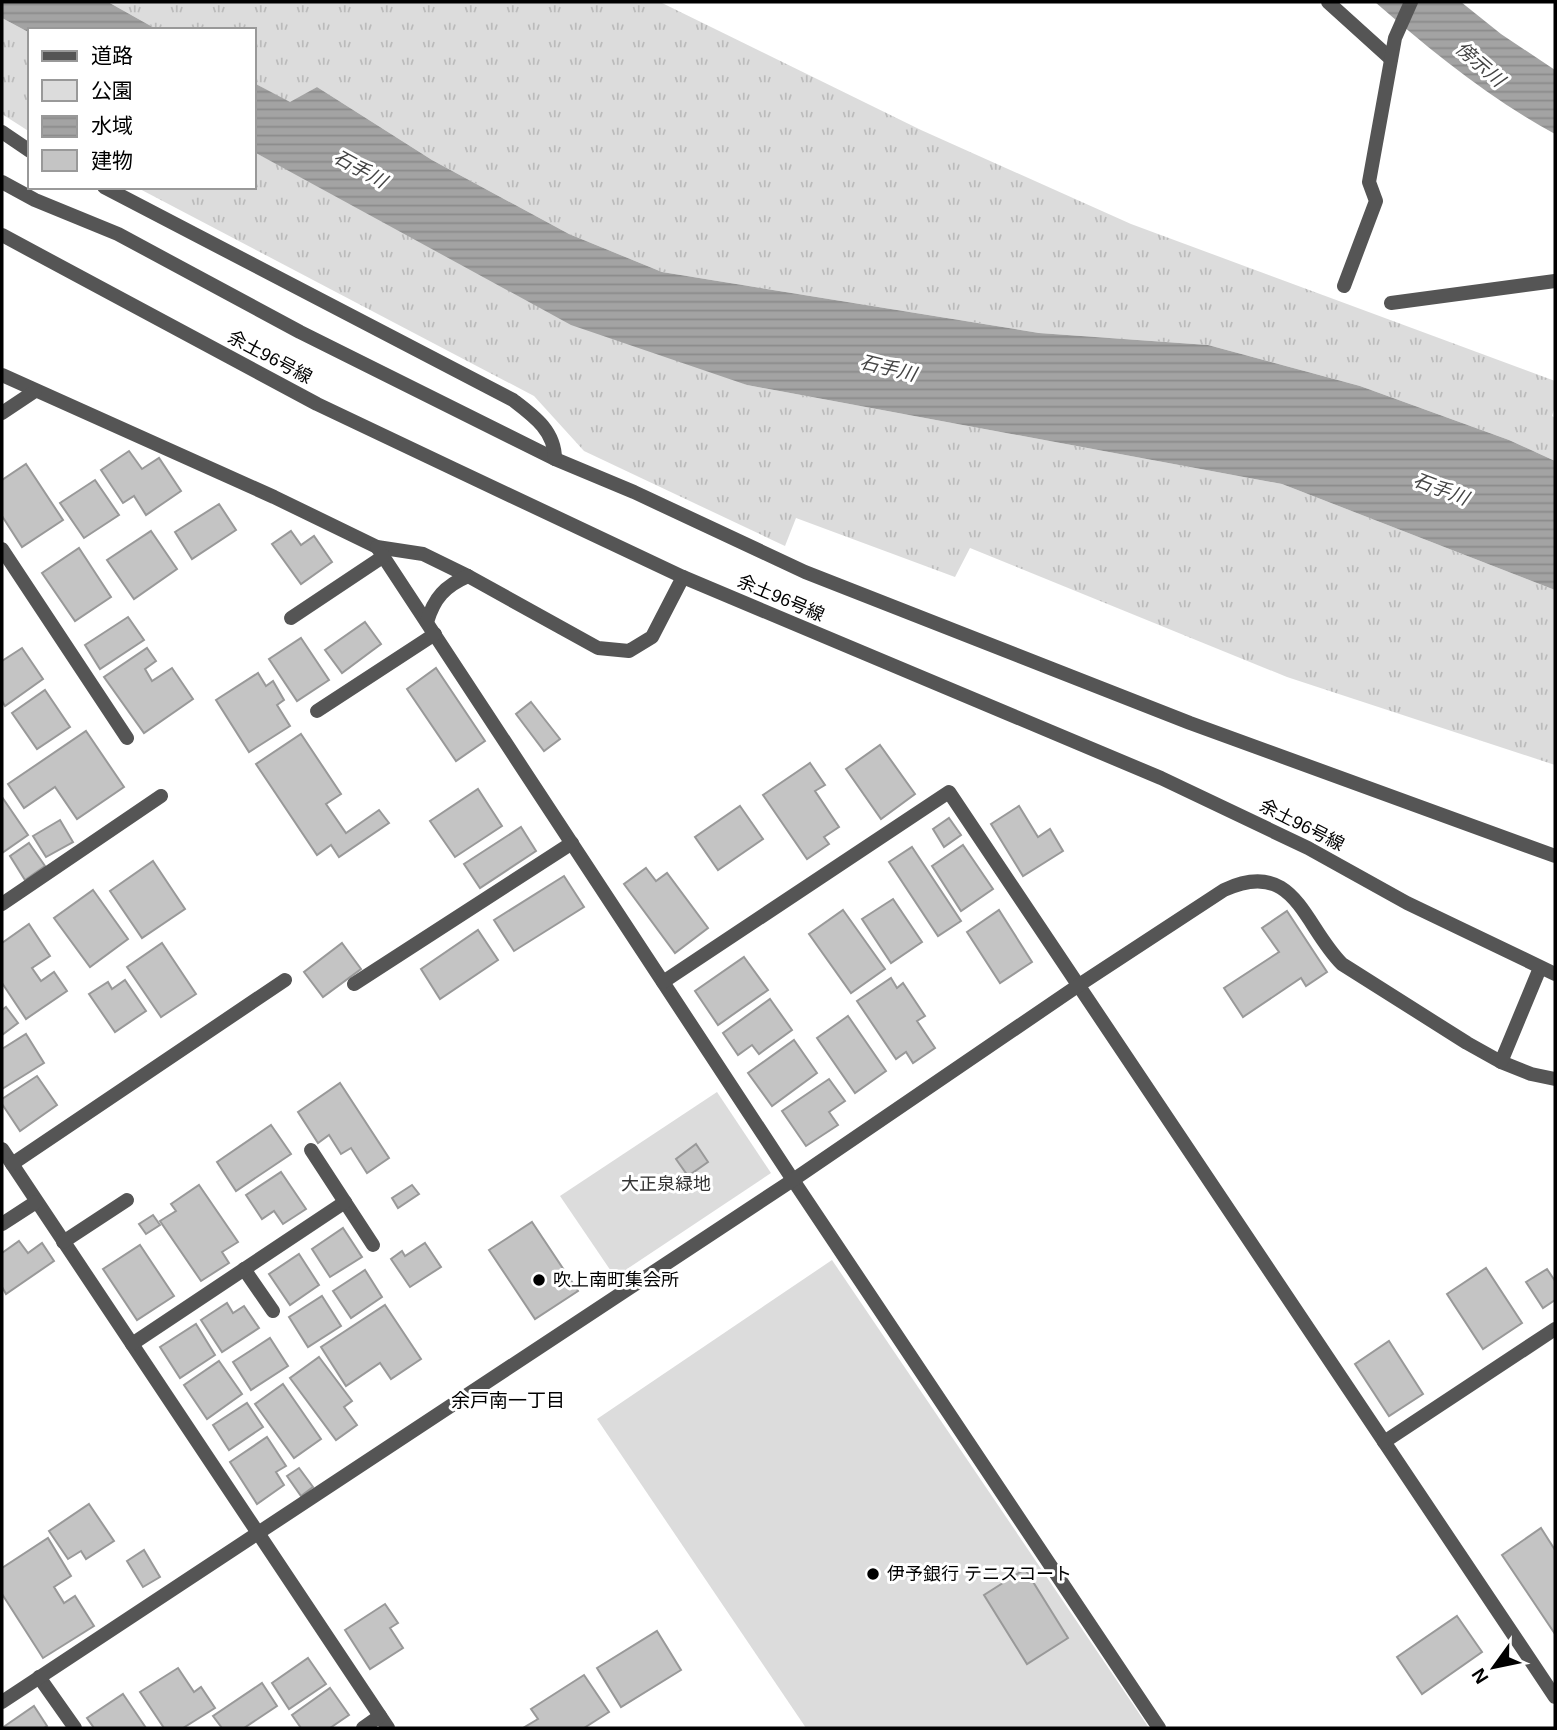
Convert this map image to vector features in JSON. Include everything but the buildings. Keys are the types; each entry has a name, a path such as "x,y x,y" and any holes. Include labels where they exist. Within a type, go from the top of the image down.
{"street":[{"path":"1328,2 1391,59"},
{"path":"1344,286 1376,201 1369,182 1395,38 1411,2"},
{"path":"2,132 28,149"},
{"path":"2,182 35,200 118,234 300,332 555,459 634,492 805,572 1190,723 1555,856"},
{"path":"108,189 513,400 545,428 555,444 555,459"},
{"name":"余土96号線","path":"2,235 317,404 683,577 1161,778 1308,848 1407,903 1555,974"},
{"path":"1391,303 1555,281"},
{"path":"2,375 274,497 381,552 423,554 598,648 629,651 652,637 683,577"},
{"path":"2,413 35,391"},
{"path":"2,549 127,738"},
{"path":"292,618 381,552"},
{"path":"381,552 793,1180 1159,1728"},
{"path":"431,628 432,606 440,593 468,576"},
{"path":"317,710 431,628"},
{"path":"663,982 949,792 1555,1697"},
{"path":"2,904 161,796"},
{"path":"354,984 572,843"},
{"path":"2,1702 793,1180 1079,985 1242,881 1263,881 1285,889 1300,906 1329,951 1342,964 1501,1062 1531,1074 1555,1079"},
{"path":"1501,1062 1540,968"},
{"path":"12,1164 285,980"},
{"path":"2,1149 384,1722 363,1728"},
{"path":"311,1150 373,1245"},
{"path":"63,1242 127,1200"},
{"path":"2,1224 36,1202"},
{"path":"132,1344 345,1202"},
{"path":"244,1269 273,1311"},
{"path":"1384,1442 1555,1329"},
{"path":"39,1677 75,1728"}],"green space":[{"path":"108,2 660,2 921,130 1131,224 1555,381 1555,406 1552,416 1555,418 1555,461 1509,440 1360,386 1208,345 1039,333 662,272 569,234 432,160 317,87 290,103 256,84 256,28 154,28"},
{"path":"2,18 28,32 28,131 2,114"},
{"path":"256,153 349,202 747,385 1282,484 1555,590 1555,765 1287,677 970,548 955,577 796,518 785,546 584,451 534,396 140,189 256,189"},
{"name":"大正泉緑地","path":"717,1092 771,1173 615,1277 560,1196"},
{"name":"伊予銀行 テニスコート","path":"832,1260 1149,1728 806,1728 597,1419"}],"water":[{"path":"2,2 108,2 154,28 28,28 28,32 2,18"},
{"name":"傍示川","path":"1375,2 1461,2 1501,34 1555,70 1555,134 1461,73"},
{"name":"石手川","path":"256,84 290,102 317,87 432,160 569,234 662,272 1039,333 1208,345 1360,386 1509,440 1555,461 1555,590 1282,484 747,385 571,325 256,153"}],"place":[{"name":"吹上南町集会所","path":"539,1280"},
{"name":"伊予銀行 テニスコート","path":"873,1574"}],"district":[{"name":"余戸南一丁目","path":"508,1400"}]}
